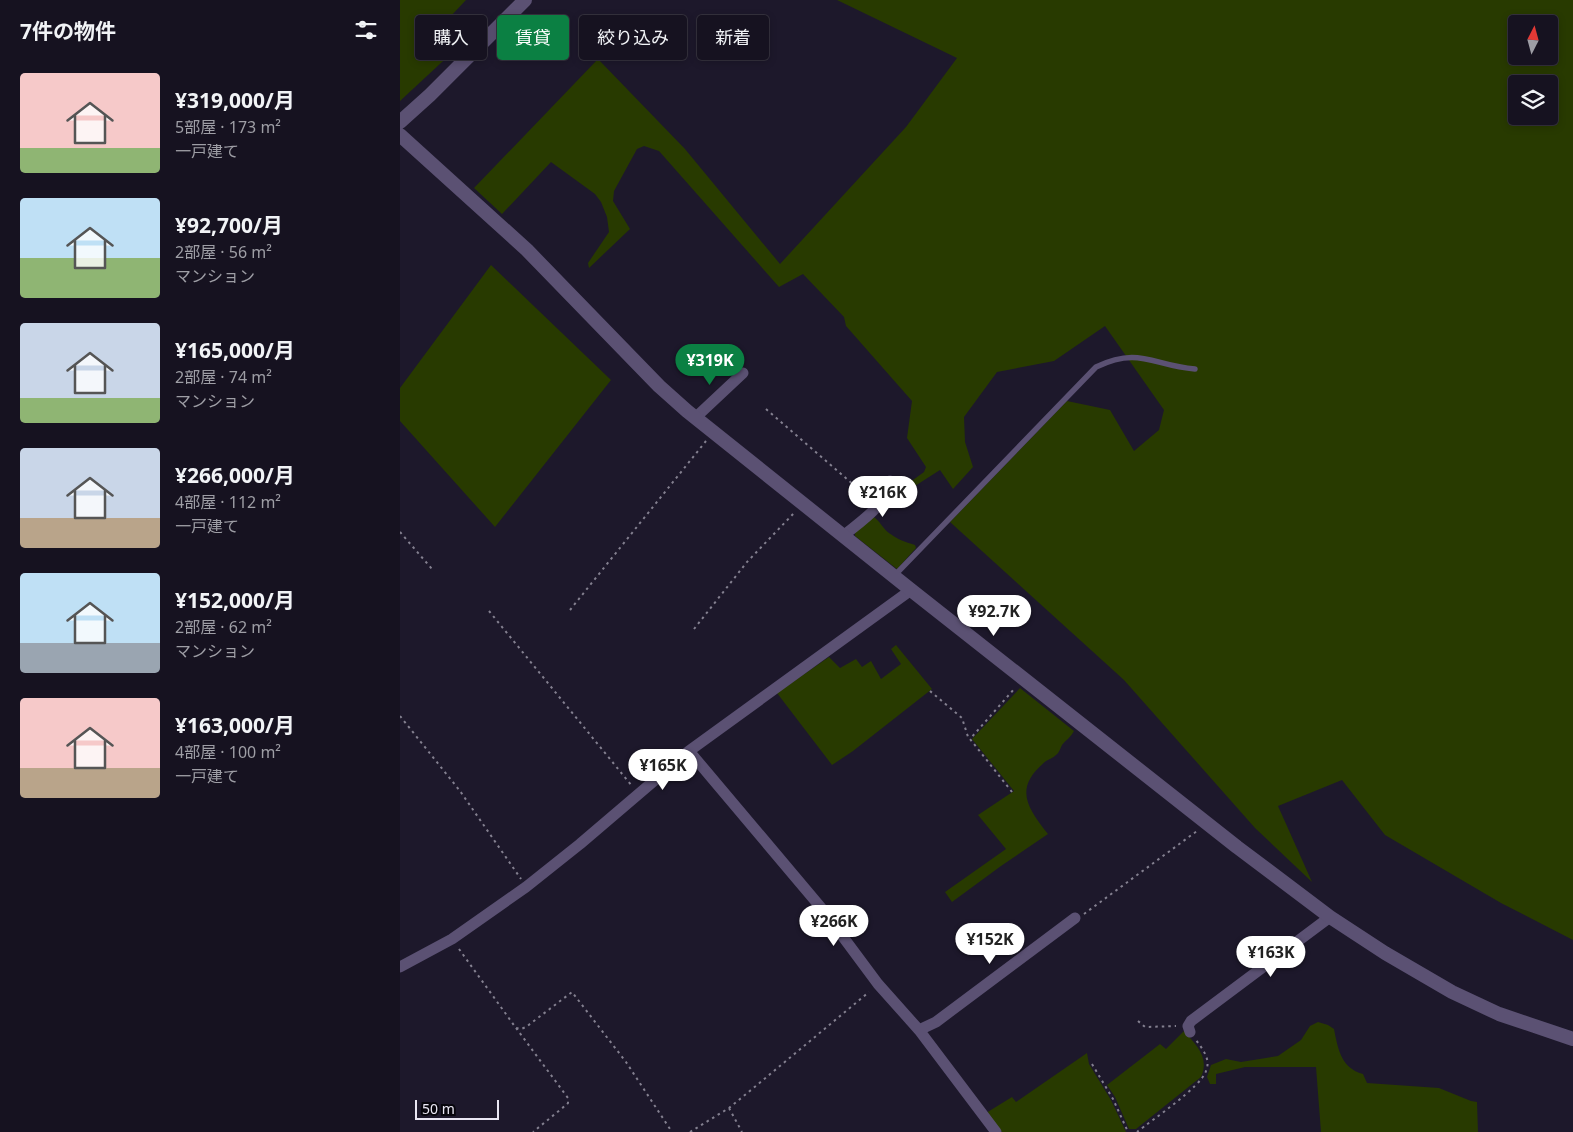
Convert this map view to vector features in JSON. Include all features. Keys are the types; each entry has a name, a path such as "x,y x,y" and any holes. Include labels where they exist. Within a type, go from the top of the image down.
{"street":[{"path":"400,122 430,95 524,0"},
{"path":"400,135 527,250 659,386 695,418 1207,824 1330,917 1385,953 1452,992 1499,1014 1573,1039"},
{"path":"695,418 743,373"},
{"path":"843,536 878,505 886,494 890,481"},
{"path":"400,967 452,939 526,887 689,751 911,590"},
{"path":"689,751 823,910 878,984 918,1030 996,1132"},
{"path":"1189,1029 1190,1021 1330,917"},
{"path":"918,1030 936,1022 1075,918"}],"lane":[{"path":"894,576 1096,367 1120,357 1132,357 1158,360 1182,368 1195,369"}],"path":[{"path":"766,409 878,505"},
{"path":"570,610 713,432"},
{"path":"694,629 747,562 804,504"},
{"path":"400,532 432,569"},
{"path":"489,611 638,794"},
{"path":"970,741 1023,679"},
{"path":"930,691 962,718 970,741 1012,792"},
{"path":"400,716 460,790 526,887"},
{"path":"1075,918 1082,915 1207,824"},
{"path":"452,939 568,1098 566,1105 533,1132"},
{"path":"690,1132 728,1108 878,984"},
{"path":"516,1028 521,1029 526,1026 572,992 626,1062 672,1132"},
{"path":"1137,1132 1195,1086 1206,1072 1208,1065 1206,1053 1189,1029 1145,1027 1138,1021"},
{"path":"1092,1064 1113,1099 1128,1132"},
{"path":"728,1108 742,1132"}],"green space":[{"path":"400,0 466,0 452,15 415,15 415,60 444,60 400,101"},
{"path":"837,0 1573,0 1573,940 1501,903 1385,835 1342,780 1278,806 1312,882 1255,828 1124,680 950,522 1067,401 1110,410 1134,451 1159,430 1164,410 1105,326 1054,361 997,372 964,417 965,442 973,467 953,489 940,470 893,500 899,490 924,472 926,467 907,438 912,401 846,326 844,317 803,274 779,287 659,151 644,146 637,149 614,191 613,201 630,229 589,268 588,263 609,232 607,217 601,202 595,194 551,162 502,214 474,188 599,60 685,149 780,264 906,127 957,58"},
{"path":"491,265 611,380 495,527 400,421 400,388"},
{"path":"872,516 892,535 915,545 916,548 897,569 855,536 855,532"},
{"path":"896,645 932,689 853,751 832,765 777,693 829,657 840,668 856,659 862,667 871,661 881,679 901,664 891,649"},
{"path":"1020,688 1074,731 1057,754 1046,761 1029,780 1027,798 1029,806 1048,834 952,902 945,892 1006,849 978,815 1014,791 972,739"},
{"path":"1318,1022 1334,1029 1337,1044 1345,1062 1363,1074 1367,1083 1439,1088 1477,1102 1478,1132 1321,1132 1316,1067 1245,1067 1216,1074 1216,1084 1210,1084 1207,1077 1211,1065 1226,1059 1241,1062 1278,1056 1301,1040 1310,1026"},
{"path":"1184,1031 1197,1046 1203,1057 1204,1063 1201,1077 1136,1129 1129,1129 1115,1097 1107,1085 1160,1044 1166,1049"},
{"path":"1087,1053 1089,1064 1111,1100 1126,1132 1002,1132 986,1113 1012,1097 1016,1102"}]}
